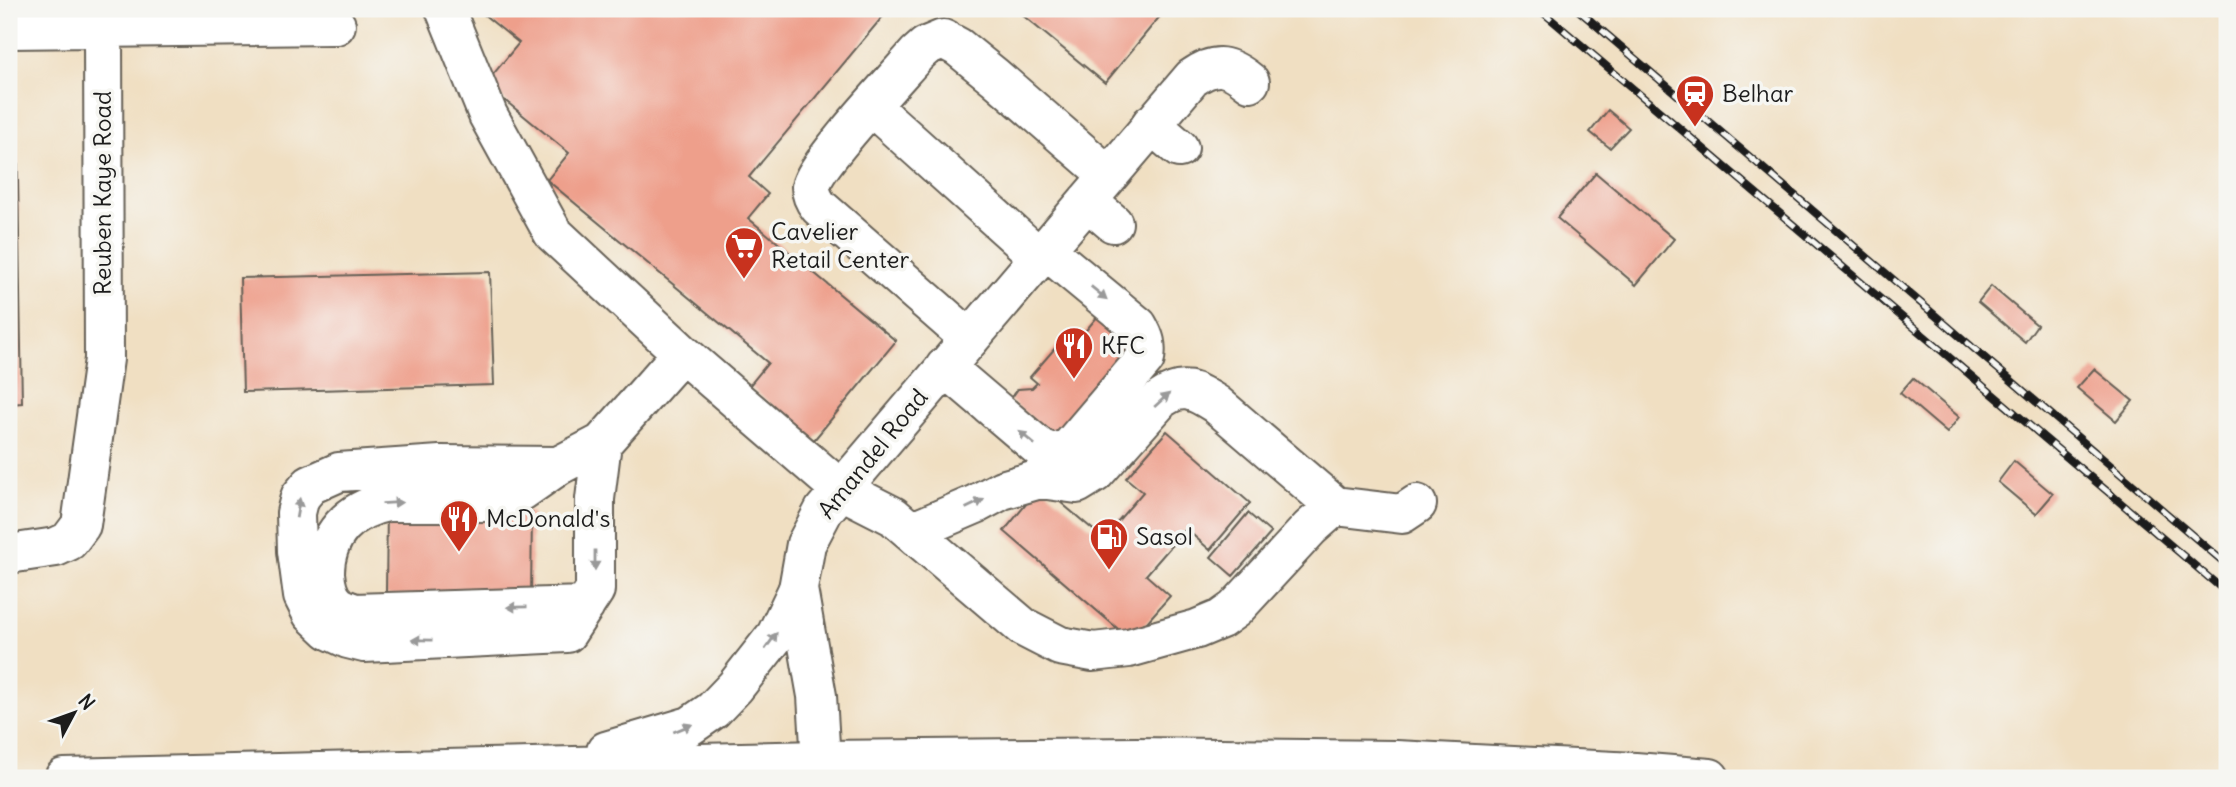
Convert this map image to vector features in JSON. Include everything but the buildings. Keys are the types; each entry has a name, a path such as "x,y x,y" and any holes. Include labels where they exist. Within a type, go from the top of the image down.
{"main road":[{"path":"445,9 488,115 553,233 682,353 840,489 892,516 913,531 1004,612 1034,634 1060,646 1093,652 1114,651 1179,636 1221,619 1250,595 1310,528 1335,506"},
{"path":"9,29 335,25"},
{"name":"Reuben Kaye Road","path":"9,554 57,547 69,541 81,525 104,359 103,28"},
{"path":"970,339 819,207 811,188 821,166 917,54 926,46 943,39 958,47 995,77 1103,199"},
{"name":"Amandel Road","path":"822,769 817,696 798,589 806,544 824,510 1043,254 1103,199 1165,136 1192,78 1207,68 1227,67 1250,82"},
{"path":"871,106 1043,254 1138,326 1145,338 1144,359 1070,447 1054,454 1040,448 945,367"},
{"path":"585,606 354,613 338,606 326,587 325,567 330,541 339,529 371,505 387,502 493,502 522,491 558,466 602,443 682,353"},
{"path":"913,531 1015,486 1040,479 1077,484 1095,473 1161,399 1181,389 1199,394 1216,404 1335,506 1402,514 1417,504"},
{"path":"558,466 440,465 340,472 325,476 310,485 300,497 296,513 297,551 303,596 312,614 329,630 364,643 567,633 595,590 596,499 602,443"},
{"path":"546,766 670,733 690,726 713,710 776,635 798,589"},
{"path":"64,778 546,766 822,769 1136,757 1396,760 1710,778"}],"railway":[{"path":"1539,9 2227,593"},
{"path":"1577,9 2227,565"}],"place":[{"name":"Belhar","path":"1695,128"},
{"name":"Cavelier Retail Center","path":"744,280"},
{"name":"KFC","path":"1074,380"},
{"name":"McDonald's","path":"459,553"},
{"name":"Sasol","path":"1109,571"}]}
